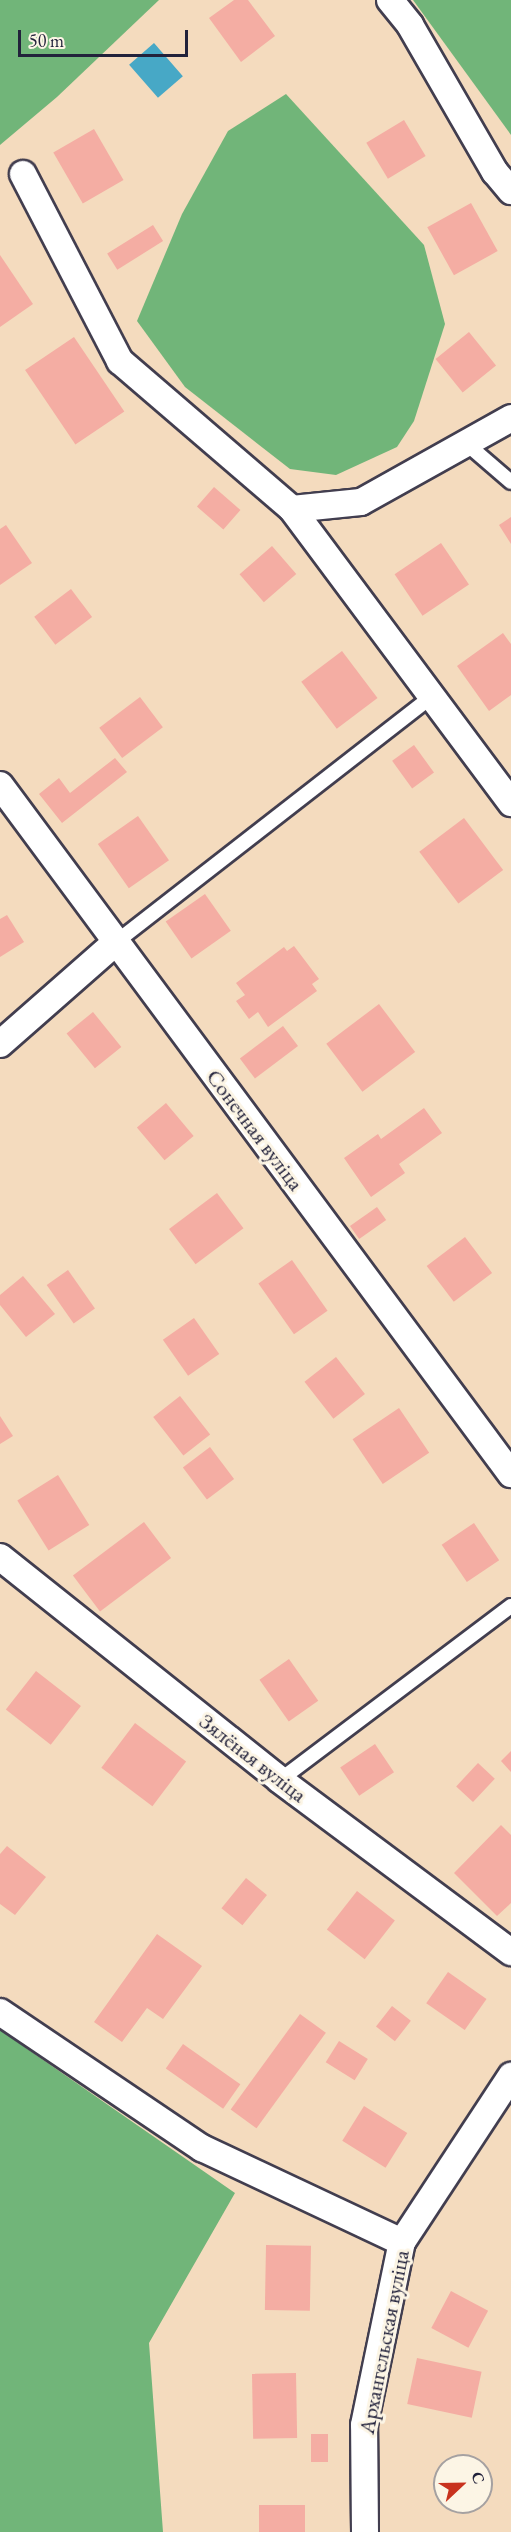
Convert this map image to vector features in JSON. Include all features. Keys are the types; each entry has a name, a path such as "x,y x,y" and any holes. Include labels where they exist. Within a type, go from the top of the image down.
{"street":[{"path":"390,0 410,25 495,172 511,191"},
{"path":"23,174 120,361 292,509 511,803"},
{"path":"292,509 361,502 511,418"},
{"name":"Сонечная вуліца","path":"0,785 511,1474"},
{"path":"0,1044 115,943"},
{"name":"Зялёная вуліца","path":"0,1557 280,1780 511,1952"},
{"path":"0,2012 202,2148 402,2242"},
{"name":"Архангельская вуліца","path":"365,2532 364,2425 402,2242 511,2076"}],"lane":[{"path":"467,444 511,482"},
{"path":"115,943 432,696"},
{"path":"280,1780 511,1606"}],"green space":[{"path":"0,0 159,0 57,97 0,145"},
{"path":"413,0 511,0 511,135"},
{"path":"286,94 424,245 445,324 414,421 397,447 336,475 290,469 185,387 137,321 182,214 228,131"},
{"path":"0,2030 235,2193 149,2343 163,2532 0,2532"}],"water":[{"path":"154,43 183,76 158,98 129,65"}],"building":[{"path":"234,0 248,0 275,36 241,62 209,18"},
{"path":"404,120 426,156 388,179 366,143"},
{"path":"94,129 124,180 83,204 53,152"},
{"path":"471,203 498,251 454,275 427,227"},
{"path":"153,225 163,241 117,270 107,254"},
{"path":"0,255 33,304 0,327"},
{"path":"469,332 496,365 463,392 436,359"},
{"path":"74,337 124,412 75,445 25,370"},
{"path":"214,487 240,510 223,530 197,507"},
{"path":"511,517 511,544 499,525"},
{"path":"6,525 32,563 0,585 0,529"},
{"path":"441,543 469,584 423,616 395,574"},
{"path":"272,546 296,574 264,602 240,574"},
{"path":"71,589 92,617 55,645 34,617"},
{"path":"503,633 511,644 511,695 489,711 457,666"},
{"path":"342,651 378,698 337,729 301,682"},
{"path":"140,697 163,727 122,758 99,728"},
{"path":"414,745 434,773 412,788 392,761"},
{"path":"115,758 127,772 62,823 39,794 59,778 70,793"},
{"path":"138,816 169,860 129,888 98,844"},
{"path":"464,818 503,870 458,904 419,852"},
{"path":"205,894 231,931 191,958 166,922"},
{"path":"7,915 24,942 0,957 0,919"},
{"path":"294,946 319,979 312,984 317,991 268,1027 258,1012 249,1019 236,1001 245,995 236,983 284,947 287,951"},
{"path":"379,1004 415,1052 362,1092 326,1044"},
{"path":"93,1012 121,1047 95,1068 67,1033"},
{"path":"283,1026 298,1046 255,1078 240,1058"},
{"path":"166,1103 194,1136 165,1160 137,1127"},
{"path":"424,1108 442,1133 399,1164 405,1173 371,1197 344,1158 378,1134 381,1139"},
{"path":"217,1193 243,1228 196,1264 169,1229"},
{"path":"377,1207 386,1220 359,1239 350,1226"},
{"path":"465,1237 492,1273 454,1302 427,1266"},
{"path":"292,1260 328,1311 294,1334 258,1284"},
{"path":"68,1270 95,1309 74,1323 47,1285"},
{"path":"23,1276 55,1314 26,1337 0,1305 0,1295"},
{"path":"194,1318 219,1354 188,1376 163,1340"},
{"path":"336,1357 365,1394 333,1419 304,1382"},
{"path":"180,1396 210,1435 183,1456 153,1417"},
{"path":"399,1408 429,1453 383,1484 353,1439"},
{"path":"0,1416 13,1436 0,1444"},
{"path":"210,1447 234,1479 207,1499 183,1467"},
{"path":"58,1475 89,1525 49,1550 17,1500"},
{"path":"144,1522 171,1558 100,1612 73,1576"},
{"path":"474,1523 499,1560 467,1582 442,1545"},
{"path":"289,1659 318,1701 289,1721 260,1680"},
{"path":"36,1671 81,1706 51,1745 6,1710"},
{"path":"135,1723 186,1762 152,1806 101,1768"},
{"path":"375,1744 394,1772 359,1796 340,1767"},
{"path":"511,1751 511,1772 501,1761"},
{"path":"478,1763 495,1779 473,1802 456,1786"},
{"path":"501,1825 511,1835 511,1903 497,1916 454,1873"},
{"path":"7,1846 46,1877 15,1915 0,1904 0,1854"},
{"path":"246,1878 267,1895 242,1925 221,1908"},
{"path":"357,1891 395,1921 365,1959 327,1930"},
{"path":"157,1934 202,1966 163,2019 147,2008 122,2042 94,2022"},
{"path":"448,1972 487,1999 465,2030 426,2003"},
{"path":"392,2006 411,2021 395,2041 376,2026"},
{"path":"300,2014 326,2033 257,2128 231,2109"},
{"path":"339,2041 368,2059 355,2080 326,2062"},
{"path":"183,2044 240,2084 223,2109 166,2069"},
{"path":"364,2106 407,2133 386,2168 342,2141"},
{"path":"266,2245 311,2246 310,2311 265,2310"},
{"path":"451,2291 488,2311 468,2348 431,2328"},
{"path":"417,2358 482,2372 472,2418 407,2404"},
{"path":"296,2373 297,2438 253,2439 252,2374"},
{"path":"311,2434 328,2434 328,2462 311,2462"},
{"path":"259,2505 305,2505 305,2532 259,2532"}]}
